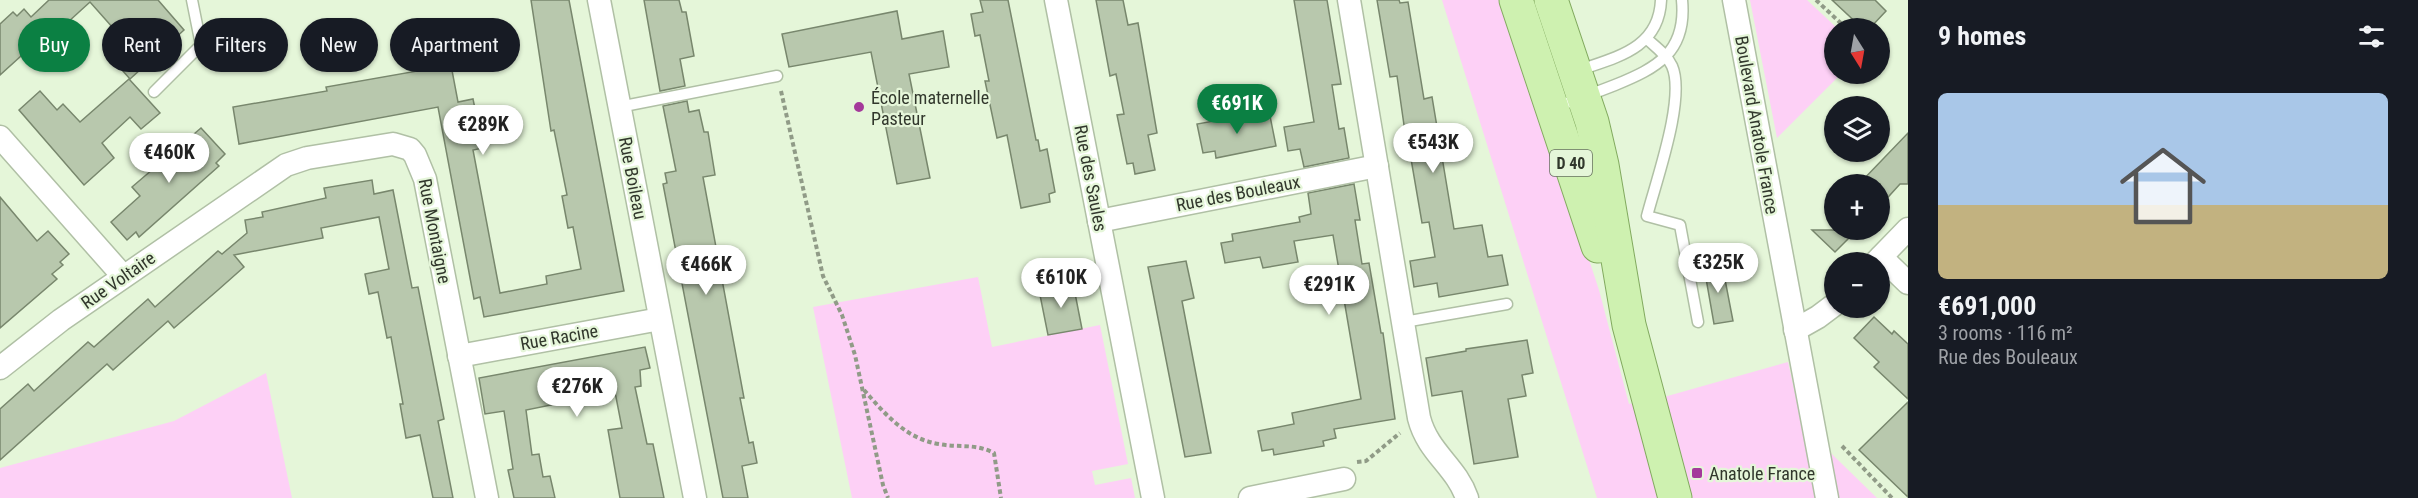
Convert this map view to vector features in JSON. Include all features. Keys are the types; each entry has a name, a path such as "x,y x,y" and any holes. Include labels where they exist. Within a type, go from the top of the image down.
{"main road":[{"name":"D 40","path":"1516,0 1563,85"},
{"name":"D 40","path":"1551,0 1563,85 1603,259 1629,325 1675,498"}],"street":[{"name":"Rue Boileau","path":"599,0 695,498"},
{"name":"Rue des Saules","path":"1056,0 1153,498"},
{"path":"1349,0 1419,418 1425,438 1456,475 1467,498"},
{"name":"Boulevard Anatole France","path":"1734,0 1827,498"},
{"path":"0,137 123,276"},
{"name":"Rue Montaigne","path":"238,197 295,161 382,144 393,144 410,149 420,162 425,179 487,498"},
{"name":"Rue des Bouleaux","path":"1099,221 1377,166"},
{"name":"Rue Voltaire","path":"0,368 61,320 238,197"},
{"path":"1886,252 1908,229"},
{"path":"1890,269 1908,283"},
{"path":"1795,330 1824,312"},
{"name":"Rue Racine","path":"459,356 660,319"},
{"path":"1250,498 1344,479"}],"lane":[{"path":"154,92 201,45 192,0"},
{"path":"1563,85 1626,53 1647,39 1657,21 1660,0"},
{"path":"1563,85 1633,78 1656,66 1667,57 1681,27 1682,0"},
{"path":"1647,39 1667,57 1675,76 1675,99 1670,129 1647,216 1680,225 1698,322"},
{"path":"619,107 777,76"},
{"path":"1404,322 1507,304"}],"path":[{"path":"1816,0 1835,18"},
{"path":"777,76 823,276 842,315 855,355 883,486 888,498"},
{"path":"862,387 885,414 904,431 939,444 982,447 994,453 1001,498"},
{"path":"1812,416 1892,498"},
{"path":"1344,479 1342,465 1366,460 1419,418"}],"shaded area":[{"path":"1442,0 1503,0 1599,290 1629,404 1664,397 1788,362 1802,425 1877,498 1597,498"},
{"path":"1750,0 1807,0 1826,18 1824,18 1824,84 1831,84 1777,138"},
{"path":"978,277 992,347 1100,325 1128,464 1092,471 1095,485 1131,478 1135,498 852,498 813,307"},
{"path":"266,373 292,498 0,498 0,468 174,421"}],"building":[{"path":"49,0 158,0 174,18 104,18 90,2 72,18 18,18 18,59 0,75 0,24 13,12 17,16 24,9 31,17"},
{"path":"531,0 569,0 624,291 484,317 480,297 474,299 438,107 239,144 233,107 327,91 326,87 411,72 452,72 458,102 473,99 483,148 473,150 500,293 547,284 546,276 581,269 573,227 568,228 562,196 567,195 554,130 551,131"},
{"path":"644,0 679,0 682,12 686,12 694,56 680,59 685,86 660,91"},
{"path":"980,0 1008,0 1036,140 1038,140 1040,151 1047,149 1055,192 1049,194 1050,202 1021,208 1007,135 997,138 985,81 989,81 980,35 975,36 971,14 983,12"},
{"path":"1096,0 1123,0 1128,25 1138,23 1157,133 1148,135 1155,170 1135,174 1133,163 1127,164 1117,115 1124,114 1116,74 1110,76"},
{"path":"1294,0 1327,0 1341,84 1332,85 1339,129 1344,128 1349,158 1304,167 1300,149 1288,151 1284,127 1314,122"},
{"path":"1377,0 1408,2 1424,99 1432,97 1454,229 1482,225 1488,257 1502,255 1508,285 1439,297 1437,283 1414,287 1410,261 1435,257 1429,222 1422,223 1410,153 1408,153 1397,76 1390,77"},
{"path":"1832,0 1875,0 1886,11 1879,18 1851,18"},
{"path":"897,11 902,39 943,31 949,67 909,74 930,178 897,184 871,52 789,67 782,34"},
{"path":"124,72 138,72 130,79"},
{"path":"129,79 160,113 141,129 130,117 102,143 114,158 84,185 19,110 40,91 57,110 63,104 80,122"},
{"path":"687,101 689,112 699,110 704,132 708,132 715,175 703,177 744,398 740,398 749,443 753,442 757,463 742,466 748,498 723,498 663,184 667,183 665,173 676,171 663,106"},
{"path":"1269,111 1276,146 1216,158 1215,151 1203,153 1197,124"},
{"path":"201,128 225,154 216,163 219,166 139,237 136,232 127,240 111,222 140,196 132,187"},
{"path":"1908,133 1908,184 1900,184 1890,195 1890,174 1869,174 1880,162 1890,162 1890,152"},
{"path":"372,180 374,194 393,190 412,288 418,287 444,419 438,421 453,498 433,498 420,435 406,438 400,404 403,404 391,337 387,338 378,292 369,294 365,274 389,269 379,217 321,228 323,238 234,255 244,267 218,290 174,328 168,321 113,370 107,364 0,460 0,409 28,384 34,391 88,342 94,347 148,299 155,307 218,251 222,254 247,233 245,220 263,217 262,212 326,198 324,188"},
{"path":"1354,184 1360,220 1355,220 1362,264 1369,263 1381,333 1383,333 1395,419 1334,429 1336,438 1323,441 1324,446 1274,455 1273,449 1262,451 1258,431 1294,424 1292,413 1361,399 1333,235 1294,241 1298,262 1263,268 1260,257 1225,263 1221,243 1233,241 1232,234 1300,222 1299,217 1311,214 1308,193"},
{"path":"0,197 37,241 48,231 69,254 60,262 63,265 52,274 57,279 0,328"},
{"path":"1812,230 1824,230 1824,240 1847,240 1835,252"},
{"path":"1186,261 1194,298 1182,301 1211,453 1185,457 1148,267"},
{"path":"1722,264 1733,321 1714,324 1704,267"},
{"path":"1073,283 1082,329 1048,335 1039,290"},
{"path":"1875,318 1892,334 1894,331 1908,344 1908,399 1874,367 1879,362 1854,338"},
{"path":"1527,340 1533,373 1522,375 1526,396 1508,399 1518,457 1474,464 1462,391 1432,396 1426,358 1466,351 1466,349"},
{"path":"645,347 650,368 640,370 641,386 635,387 647,444 653,444 664,498 620,498 608,430 622,428 615,392 526,410 532,455 539,454 543,477 550,476 555,498 514,498 508,470 513,469 504,411 485,414 479,378"},
{"path":"1908,402 1908,497 1859,450"}],"place":[{"name":"École maternelle Pasteur","path":"859,107"},
{"name":"Anatole France","path":"1697,473"}]}
